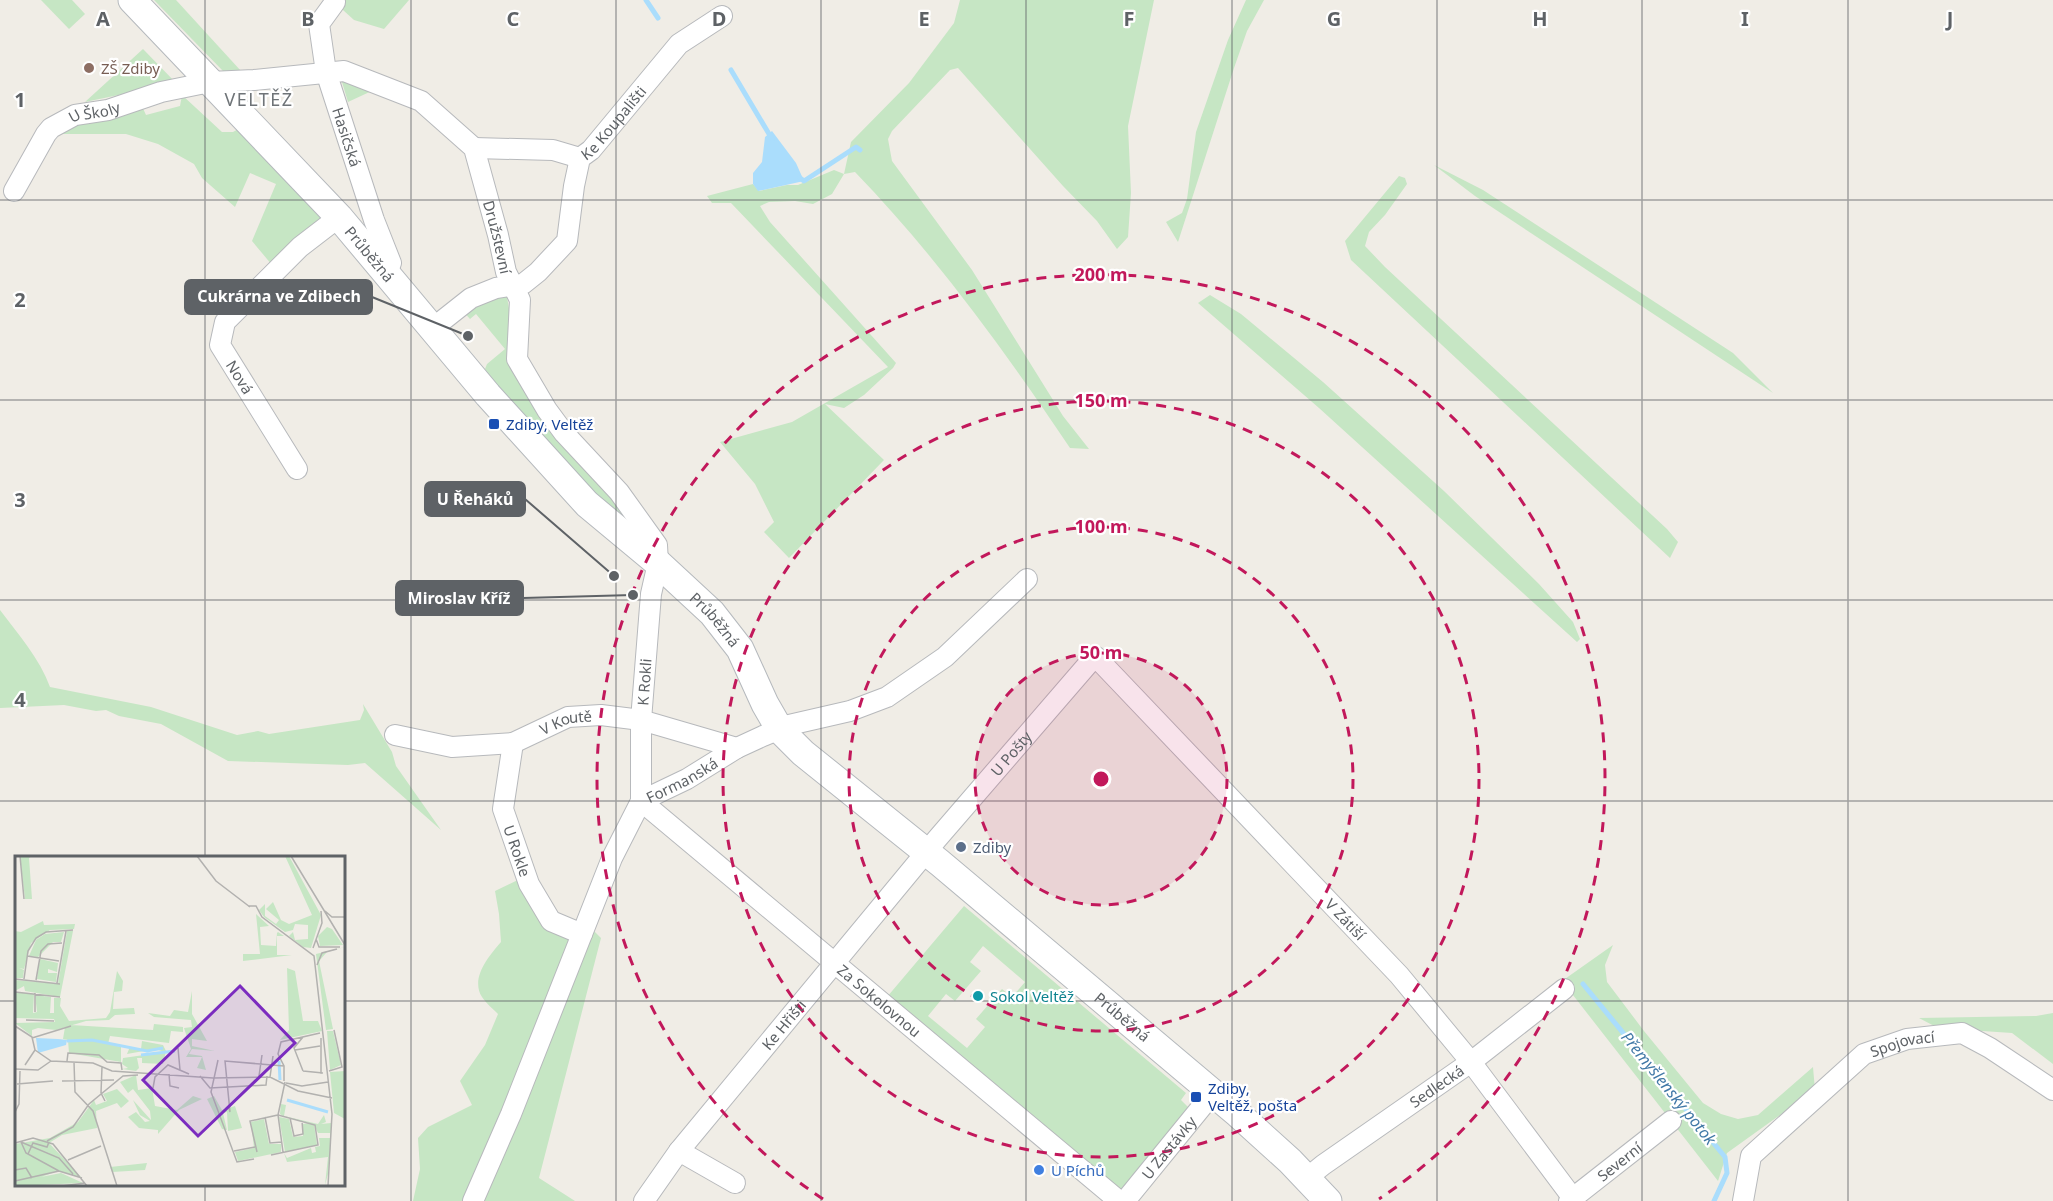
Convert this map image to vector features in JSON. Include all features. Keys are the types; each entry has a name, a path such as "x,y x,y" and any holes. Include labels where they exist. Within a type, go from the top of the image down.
{"street":[{"name":"Průběžná","path":"132,0 339,217 488,395 587,504 712,613 740,649 765,704 780,730 803,753 927,852 1267,1140 1328,1201"},
{"name":"Hasičská","path":"335,2 320,24 326,72 374,220 391,264 386,273"},
{"name":"Ke Koupališti","path":"433,328 471,298 496,288 523,284 538,272 567,241 580,158 591,150 679,44 722,16"},
{"path":"210,82 344,71 421,101 474,148 553,150 580,158"},
{"name":"U Školy","path":"14,191 51,128 75,115 108,110 161,92 210,82"},
{"name":"Družstevní","path":"474,148 506,272 520,300 517,359 547,411 564,433 619,492 657,545 658,564"},
{"name":"Nová","path":"297,469 220,345 225,322 300,247 339,217"},
{"name":"K Rokli","path":"641,801 641,720 651,594 658,564"},
{"name":"Formanská","path":"473,1201 511,1114 612,858 641,801 687,779 737,748 789,725 850,711 887,697 945,657 1027,579"},
{"name":"U Pošty","path":"927,852 1095,656"},
{"name":"V Zátiší","path":"1095,656 1399,975 1471,1062 1572,1200"},
{"name":"V Koutě","path":"394,735 452,747 513,743 568,717 602,715 641,720 737,748"},
{"name":"U Rokle","path":"513,743 503,809 529,884 551,921 582,934"},
{"name":"Za Sokolovnou","path":"641,801 1119,1201"},
{"name":"Ke Hřišti","path":"644,1201 679,1151 927,852"},
{"name":"Sedlecká","path":"1307,1178 1471,1062 1564,989"},
{"name":"Spojovací","path":"1743,1201 1751,1155 1864,1054 1907,1039 1962,1033 1990,1048 2053,1090"},
{"name":"U Zastávky","path":"1125,1201 1213,1094"},
{"name":"Severní","path":"1572,1200 1671,1121"},
{"path":"679,1151 735,1183"}],"green space":[{"path":"41,0 72,0 85,14 69,29"},
{"path":"154,0 176,0 241,71 223,71"},
{"path":"332,0 409,0 384,29 354,20"},
{"path":"960,0 1154,0 1128,126 1131,193 1128,237 1117,249 1097,221 958,68 950,70 892,131 888,139 892,161 972,270 1063,416 1089,449 1070,448 995,340 914,237 855,172 844,174 851,142 909,83 954,23"},
{"path":"1246,0 1264,0 1247,31 1178,242 1166,222 1182,213 1187,199 1196,132 1228,40"},
{"path":"143,49 176,83 85,102"},
{"path":"347,80 376,89 348,102 342,82"},
{"path":"182,95 222,132 233,132 240,128 323,214 321,222 291,241 272,265 252,241 276,184 250,173 235,207 202,178 194,164 158,144 126,134 55,134 60,129 141,104 146,115 180,106"},
{"path":"1434,165 1483,190 1733,353 1773,393 1475,196"},
{"path":"834,170 844,174 832,194 813,204 795,201 769,202 760,206 770,222 896,363 864,395 844,408 825,404 884,460 789,558 764,532 774,522 755,484 720,442 792,422 888,367 731,203 712,203 707,196 753,184 759,191 798,185"},
{"path":"1399,176 1405,178 1407,184 1385,215 1369,232 1365,246 1667,529 1678,542 1670,558 1351,260 1345,241"},
{"path":"503,294 507,297 520,371 651,542 599,504 500,394 485,369 487,364 505,349 476,314 470,319 461,309"},
{"path":"1210,295 1241,314 1323,382 1444,491 1539,584 1573,622 1580,639 1577,642 1319,408 1198,303"},
{"path":"0,610 35,657 50,687 151,707 237,735 258,731 269,734 360,720 364,710 363,704 392,752 396,766 441,830 365,763 348,765 228,761 161,724 119,716 106,710 96,711 64,705 0,708"},
{"path":"520,879 543,922 591,928 601,938 539,1178 575,1201 413,1201 420,1169 418,1138 428,1127 472,1105 460,1081 485,1045 498,1014 482,997 478,982 482,968 501,942 495,891"},
{"path":"964,906 1186,1093 1181,1100 1189,1108 1120,1191 887,997","holes":["983,946 1025,982 1012,997 1002,989 976,1019 985,1027 967,1048 928,1016 946,994 955,1001 981,971 970,962"]},
{"path":"1613,945 1605,965 1607,982 1703,1103 1721,1114 1738,1119 1758,1115 1813,1067 1815,1090 1727,1153 1718,1181 1562,981"},
{"path":"2053,1013 2053,1064 2012,1033 1938,1028 1919,1018 2036,1016"}],"water":[{"path":"772,131 796,163 804,181 758,191 753,184 753,173 762,162 765,137"}],"waterway":[{"name":"Přemyšlenský potok","path":"646,0 658,18"},
{"name":"Přemyšlenský potok","path":"731,70 772,139"},
{"name":"Přemyšlenský potok","path":"800,178 804,181 856,147 860,150"},
{"name":"Přemyšlenský potok","path":"1583,984 1725,1157 1727,1173 1714,1201"}],"place":[{"name":"ZŠ Zdiby","path":"89,68"},
{"name":"Cukrárna ve Zdibech","path":"468,336"},
{"name":"Zdiby, Veltěž","path":"494,424"},
{"name":"U Řeháků","path":"614,576"},
{"name":"Miroslav Kříž","path":"633,595"},
{"name":"Zdiby","path":"961,847"},
{"name":"Sokol Veltěž","path":"978,996"},
{"name":"Zdiby, Veltěž, pošta","path":"1196,1097"},
{"name":"U Píchů","path":"1039,1170"}],"district":[{"name":"VELTĚŽ","path":"259,99"}]}
